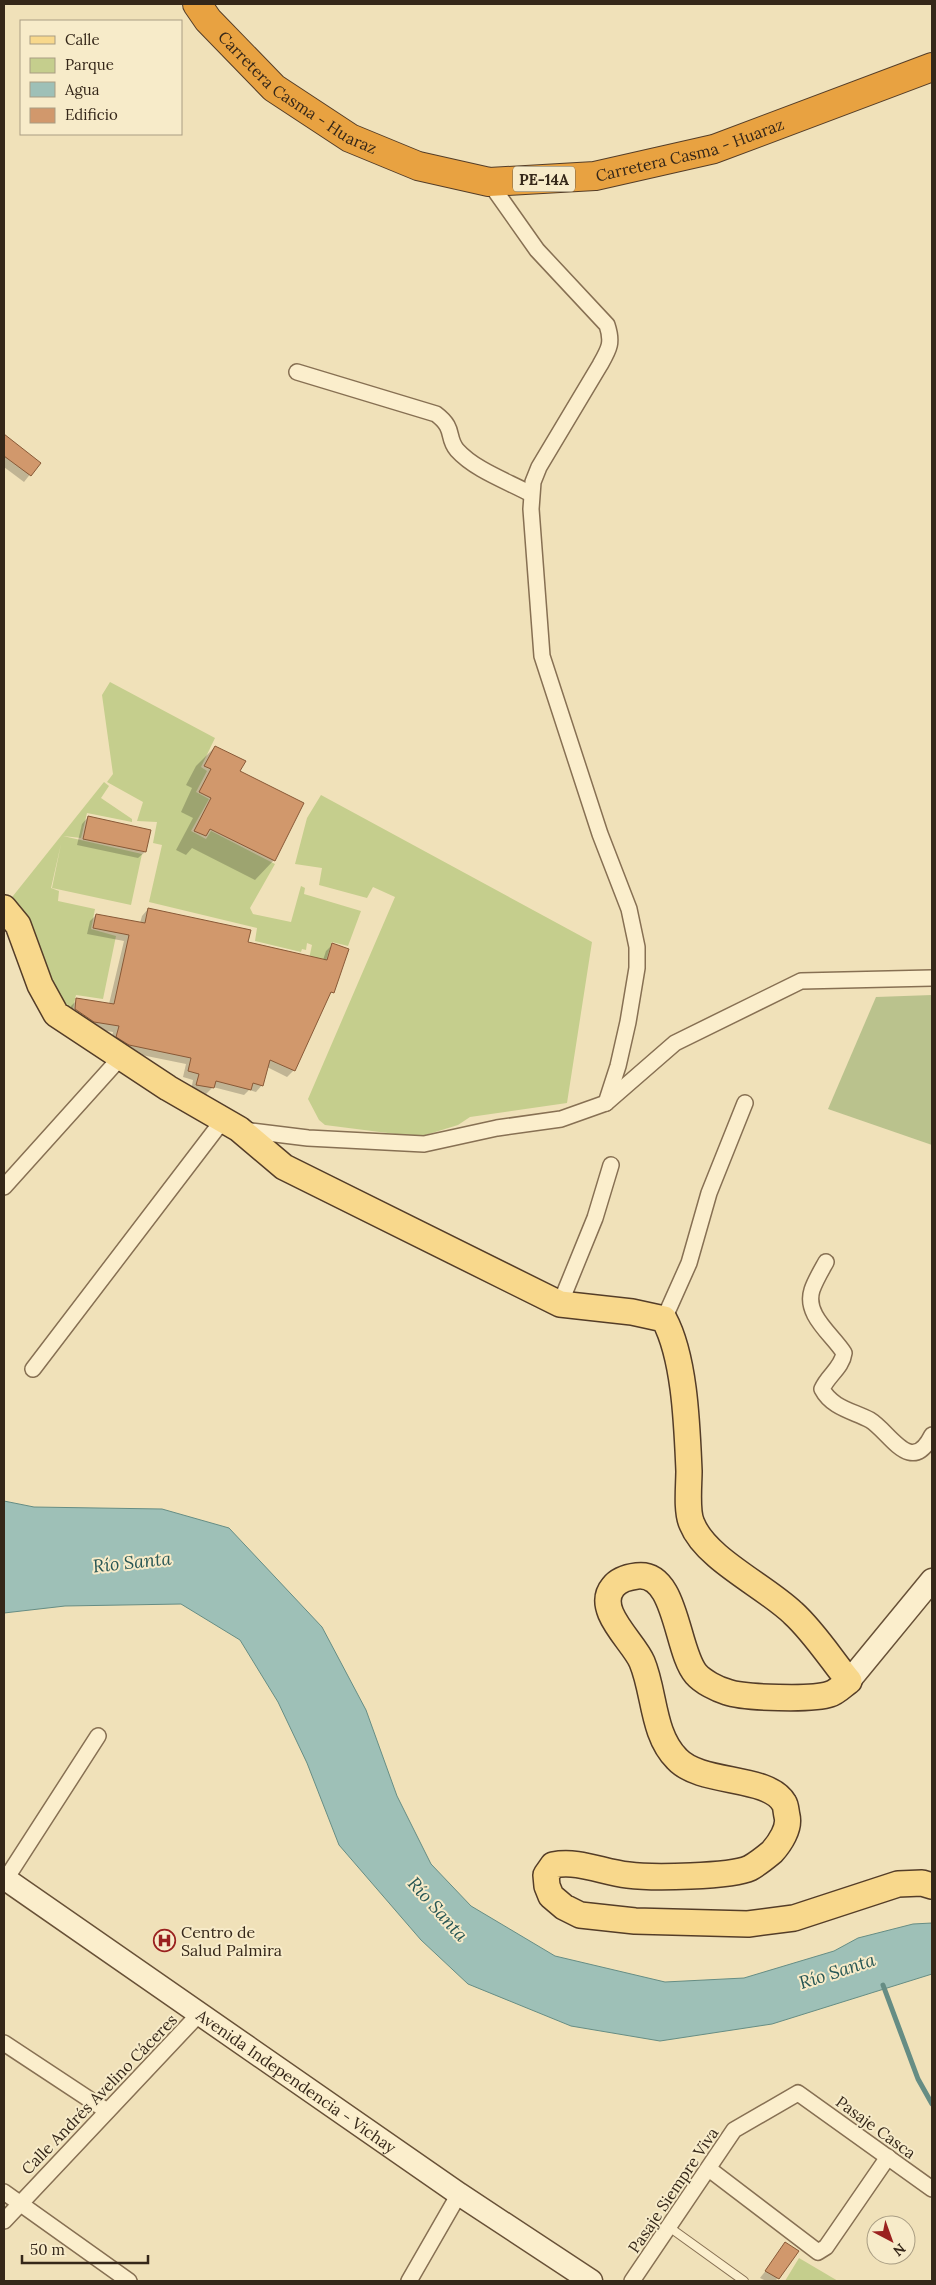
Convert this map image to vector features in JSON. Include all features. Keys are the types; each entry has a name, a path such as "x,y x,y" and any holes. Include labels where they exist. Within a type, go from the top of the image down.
{"highway":[{"name":"Carretera Casma - Huaraz","path":"197,4 208,20 274,88 350,138 418,166 489,182 595,176 714,149 932,67"}],"main road":[{"path":"7,918 18,925 40,985 56,1014 231,1125 284,1167 560,1304 632,1312 664,1319 673,1336 677,1356 687,1439 690,1522 699,1539 719,1557 775,1596 796,1615 849,1681"},
{"path":"932,1580 849,1681 831,1694 810,1696 745,1696 727,1692 696,1674 687,1658 668,1597 659,1583 645,1575 626,1578 612,1587 608,1600 611,1617 642,1661 666,1744 678,1760 697,1772 770,1790 784,1803 788,1820 783,1837 771,1853 748,1868 704,1876 628,1876 568,1862 553,1865 546,1875 546,1886 551,1896 564,1907 580,1915 634,1921 748,1924 794,1918 898,1884 922,1883 932,1886"},
{"name":"Avenida Independencia - Vichay","path":"4,1880 459,2194 591,2281"}],"street":[{"path":"489,182 538,250 607,325 611,338 608,352 539,467 531,494 542,656 600,834 629,909 637,947 637,968 628,1022 618,1066 606,1103"},
{"path":"297,372 436,414 450,428 455,448 464,456 474,464 531,494"},
{"path":"33,1369 231,1125 308,1138 424,1144 497,1128 561,1119 606,1103 675,1043 801,981 932,978"},
{"path":"4,1187 121,1057"},
{"path":"664,1319 689,1263 709,1192 745,1103"},
{"path":"560,1304 592,1227 611,1165"},
{"path":"826,1262 811,1291 811,1305 817,1319 844,1353 839,1366 830,1375 822,1389 826,1397 834,1404 872,1422 896,1446 907,1452 920,1450 928,1443 932,1435"},
{"path":"4,1880 98,1736"},
{"name":"Calle Andrés Avelino Cáceres","path":"4,2221 200,2014"},
{"path":"4,2043 107,2111"},
{"name":"Pasaje Casca","path":"798,2093 932,2189"},
{"name":"Pasaje Siempre Viva","path":"632,2281 734,2130 798,2093"},
{"path":"709,2169 818,2252 826,2247 888,2157"},
{"path":"4,2192 129,2281"},
{"path":"409,2281 459,2194"}],"lane":[{"path":"669,2227 744,2281"}],"green space":[{"path":"110,682 215,738 201,767 207,771 196,792 209,799 191,831 206,839 211,831 275,864 250,908 253,914 291,922 301,886 305,888 304,894 361,911 348,946 332,942 317,987 304,982 312,945 307,943 306,950 302,949 301,952 255,941 257,928 149,902 162,845 153,843 157,822 137,821 143,802 107,782 113,774 102,695"},
{"path":"104,782 109,786 101,798 132,819 132,822 87,813 81,838 63,836 142,854 131,905 52,888 61,844 51,888 59,891 58,901 95,909 91,929 116,936 103,999 76,995 71,1017 9,901"},
{"path":"321,795 592,942 567,1103 470,1117 458,1125 419,1137 325,1125 319,1120 308,1099 395,897 373,887 367,898 319,885 322,868 295,864 307,818"},
{"path":"932,995 932,1145 828,1109 876,997"},
{"path":"799,2258 838,2281 785,2281"}],"water":[{"name":"Río Santa","path":"4,1501 34,1507 162,1509 229,1528 322,1627 366,1710 397,1796 431,1864 471,1906 555,1956 665,1982 744,1978 834,1951 858,1938 913,1924 932,1923 932,1974 772,2024 660,2041 571,2026 468,1984 421,1940 339,1845 307,1763 278,1702 240,1640 181,1604 65,1606 4,1613"}],"building":[{"path":"4,434 41,463 31,476 4,456"},
{"path":"215,746 246,761 240,771 304,803 275,861 210,829 206,836 194,831 211,798 199,792 211,769 204,766"},
{"path":"88,816 151,830 146,852 83,839"},
{"path":"148,908 251,930 248,942 327,960 332,943 349,949 334,993 331,992 295,1071 270,1060 263,1086 253,1083 251,1090 216,1081 214,1088 196,1085 199,1074 188,1071 191,1058 129,1045 116,1037 119,1026 94,1022 75,1009 76,998 114,1004 129,935 93,928 96,914 145,923"},
{"path":"785,2242 799,2251 779,2279 765,2271"}],"waterway":[{"path":"883,1985 918,2079 932,2104"}],"place":[{"name":"Centro de Salud Palmira","path":"165,1941"}]}
